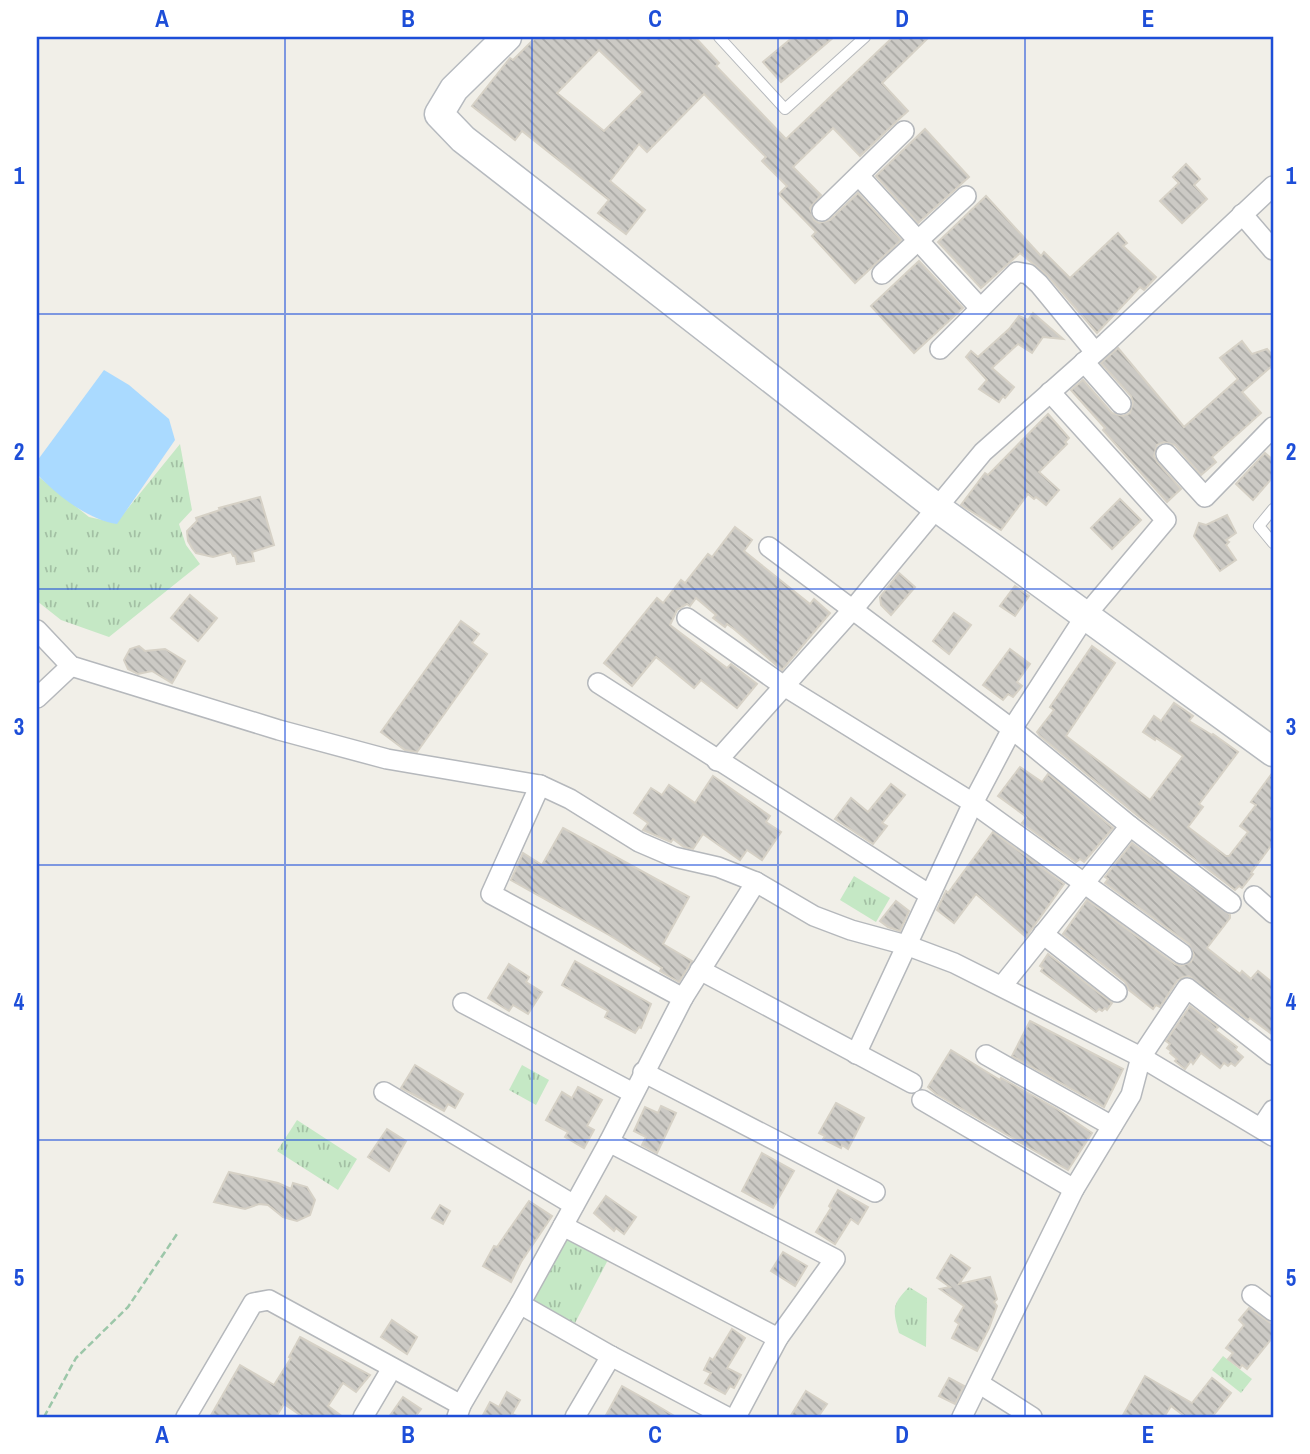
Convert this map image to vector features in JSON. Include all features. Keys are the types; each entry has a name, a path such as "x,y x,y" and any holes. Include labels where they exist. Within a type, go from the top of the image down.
{"street":[{"path":"507,37 454,89 439,114 463,139 936,506 1273,752"},
{"path":"822,211 904,131"},
{"path":"859,176 980,308"},
{"path":"717,761 854,608 983,452 1273,186"},
{"path":"882,275 966,196"},
{"path":"1242,214 1273,250"},
{"path":"940,349 1017,272 1028,274 1121,404"},
{"path":"856,1054 973,803 1012,729 1086,615 1166,520 1050,392"},
{"path":"1166,454 1205,497 1273,426"},
{"path":"769,547 854,608 1012,729 1130,826 1231,904"},
{"path":"687,618 784,686 973,803 1182,954"},
{"path":"37,629 71,666 279,730 387,759 540,785 570,799 639,842 674,857 718,867 756,882 814,915 851,930 906,945 954,963 1141,1057 1267,1132 1273,1110"},
{"path":"37,698 71,666"},
{"path":"598,684 930,895"},
{"path":"540,785 491,894 683,998"},
{"path":"1002,986 1130,826"},
{"path":"186,1417 253,1303 269,1300 392,1367 459,1411 609,1142 683,998 756,882"},
{"path":"1254,896 1273,913"},
{"path":"1043,934 1117,992"},
{"path":"700,970 912,1083"},
{"path":"962,1417 1074,1189 1131,1095 1141,1057 1187,988 1273,1055"},
{"path":"463,1003 633,1093"},
{"path":"986,1055 1112,1126"},
{"path":"643,1072 875,1192"},
{"path":"384,1092 574,1205"},
{"path":"922,1100 1074,1189"},
{"path":"609,1142 835,1259 778,1338 736,1417"},
{"path":"563,1226 778,1338"},
{"path":"1252,1295 1273,1311"},
{"path":"520,1304 727,1417"},
{"path":"575,1417 611,1356"},
{"path":"363,1417 392,1367"},
{"path":"979,1384 1032,1417"}],"lane":[{"path":"719,37 785,109 865,37"},
{"path":"1273,509 1259,526 1273,543"}],"path":[{"path":"44,1417 76,1357 128,1307 177,1234"}],"green space":[{"path":"180,444 192,510 179,524 186,545 200,564 109,637 61,620 37,601 39,477 89,517 116,523"},
{"path":"854,876 890,898 876,922 840,900"},
{"path":"522,1065 549,1080 536,1105 509,1090"},
{"path":"297,1120 357,1159 338,1190 277,1151"},
{"path":"567,1234 610,1256 575,1323 532,1301"},
{"path":"909,1287 927,1298 926,1347 899,1333 896,1303"},
{"path":"1223,1356 1252,1379 1241,1393 1212,1370"}],"water":[{"path":"104,370 129,385 169,419 175,440 117,524 85,512 53,490 37,474 37,461"}],"building":[{"path":"536,37 695,37 719,63 716,66 786,139 893,37 929,37 882,83 908,111 860,156 833,128 793,167 821,195 810,208 814,220 819,223 830,220 858,193 901,240 855,283 812,236 816,232 779,194 787,186 762,161 766,157 704,94 647,152 639,144 610,181 645,210 626,234 598,213 609,200 522,131 515,140 472,106 510,58 513,60","holes":["599,50 643,92 604,131 557,93"]},
{"path":"793,37 834,37 781,82 763,62"},
{"path":"925,129 969,177 918,223 876,176"},
{"path":"1186,164 1200,179 1194,185 1207,199 1182,223 1160,201 1179,183 1173,177"},
{"path":"986,196 1041,256 1044,252 1070,278 1118,233 1127,243 1123,246 1156,277 1144,290 1140,287 1097,333 1048,276 1020,253 981,288 938,242"},
{"path":"919,261 963,308 914,353 871,306"},
{"path":"1033,313 1063,339 1043,337 1032,353 1018,344 992,368 1014,387 999,402 979,389 987,380 966,357 971,351 978,357 1009,329 1019,316 1028,320"},
{"path":"1242,341 1252,354 1267,349 1273,356 1273,365 1242,392 1261,413 1212,457 1216,462 1201,475 1175,445 1164,442 1157,445 1154,456 1157,462 1181,489 1167,502 1071,390 1083,380 1112,413 1123,416 1130,413 1133,402 1131,396 1101,363 1118,348 1184,427 1238,379 1220,358"},
{"path":"1048,414 1069,438 1065,442 1067,444 1039,472 1059,490 1046,505 1028,494 1001,530 961,505 985,473 988,475"},
{"path":"1265,453 1273,460 1273,477 1253,500 1236,484"},
{"path":"260,497 274,545 252,552 254,561 237,564 231,552 213,557 196,553 188,541 187,531 197,521 196,518 220,510 219,508"},
{"path":"1120,499 1141,520 1112,549 1091,528"},
{"path":"1227,515 1236,533 1226,540 1229,542 1226,545 1236,560 1220,571 1194,536 1199,523 1206,525"},
{"path":"735,527 752,540 744,551 810,604 814,599 830,613 782,670 734,629 727,624 725,627 713,618 716,615 696,598 690,606 687,604 677,610 670,625 727,668 731,664 757,684 737,708 701,680 694,688 656,657 632,686 604,663 657,598 663,603 681,580 685,583 708,554 712,557"},
{"path":"899,573 915,587 891,615 881,605 880,597"},
{"path":"1015,586 1029,596 1015,616 1000,606"},
{"path":"190,595 217,618 198,641 171,618"},
{"path":"954,613 971,625 949,654 933,641"},
{"path":"461,621 479,634 472,643 487,654 417,752 405,750 381,732"},
{"path":"139,646 145,651 165,649 185,661 172,683 152,671 138,674 128,669 124,660 130,649"},
{"path":"1092,646 1115,663 1066,736 1150,800 1183,756 1143,732 1154,716 1161,721 1174,703 1193,716 1189,721 1238,752 1199,804 1203,807 1188,827 1226,856 1229,856 1248,832 1240,826 1256,805 1251,802 1273,772 1273,843 1242,888 1239,886 1235,890 1138,816 1037,732 1054,710 1050,707"},
{"path":"1010,649 1030,664 1017,682 1022,686 1013,697 1008,694 1003,700 983,685"},
{"path":"1020,767 1042,782 1048,774 1113,828 1084,862 1080,859 1076,862 1022,823 1026,818 1024,815 998,796"},
{"path":"713,776 770,816 766,822 781,832 762,860 747,850 740,860 703,834 693,849 684,847 673,839 671,842 643,830 648,823 634,813 651,788 662,795 669,785 695,803"},
{"path":"891,784 905,795 882,823 887,826 873,844 835,819 851,798 868,812"},
{"path":"563,828 689,897 663,944 692,961 679,982 660,971 662,968 609,935 511,880 523,853 542,865"},
{"path":"993,832 1064,884 1026,937 976,894 954,923 937,910 946,891 948,893"},
{"path":"1132,843 1230,915 1207,948 1240,974 1242,971 1251,979 1258,971 1273,983 1273,1035 1189,976 1177,981 1160,1007 1156,1005 1153,1009 1129,990 1125,982 1063,934 1087,900 1175,964 1181,966 1191,962 1194,955 1189,944 1105,883 1108,879 1105,877"},
{"path":"896,901 909,911 900,931 880,921"},
{"path":"1048,954 1112,1003 1107,1010 1099,1009 1096,1012 1041,971 1043,968 1040,966"},
{"path":"575,961 651,1004 641,1028 635,1033 605,1017 608,1011 562,985"},
{"path":"509,964 529,977 526,982 542,992 528,1014 513,1005 509,1011 488,998"},
{"path":"1190,1006 1218,1027 1215,1030 1237,1047 1235,1050 1243,1057 1235,1066 1224,1063 1220,1068 1201,1053 1193,1064 1191,1061 1185,1069 1175,1061 1177,1059 1170,1053 1167,1048 1170,1044 1166,1041"},
{"path":"1030,1021 1123,1069 1104,1107 1012,1056"},
{"path":"951,1050 1000,1080 1001,1078 1057,1109 1092,1133 1068,1170 928,1087"},
{"path":"415,1065 463,1094 455,1108 448,1104 444,1111 401,1088"},
{"path":"578,1087 602,1100 587,1126 594,1130 584,1148 565,1137 568,1132 546,1120 562,1092 572,1098"},
{"path":"836,1103 864,1118 848,1149 823,1139 825,1136 819,1133"},
{"path":"661,1106 676,1113 657,1153 642,1145 646,1137 634,1131 645,1107 658,1113"},
{"path":"387,1129 406,1141 389,1171 368,1157"},
{"path":"762,1153 794,1171 773,1208 742,1191"},
{"path":"229,1172 278,1183 291,1189 293,1183 307,1187 315,1200 310,1215 297,1221 283,1217 268,1205 259,1204 245,1209 214,1202"},
{"path":"838,1190 868,1207 858,1224 851,1219 835,1244 816,1232 831,1208 829,1206"},
{"path":"606,1196 636,1217 624,1234 616,1228 614,1231 594,1213"},
{"path":"529,1201 552,1216 511,1282 483,1266 494,1246 497,1247"},
{"path":"440,1205 450,1211 443,1224 432,1218"},
{"path":"783,1252 807,1266 795,1286 771,1271"},
{"path":"951,1255 970,1268 959,1284 990,1277 997,1299 989,1328 977,1351 952,1338 959,1324 955,1321 964,1306 940,1289 950,1287 937,1278"},
{"path":"1249,1308 1273,1325 1273,1337 1247,1369 1242,1365 1240,1368 1228,1359 1233,1353 1226,1348 1244,1325 1239,1320"},
{"path":"392,1320 417,1337 407,1354 381,1337"},
{"path":"732,1329 745,1338 727,1368 741,1375 734,1388 730,1386 725,1394 705,1383 711,1373 704,1370"},
{"path":"300,1337 370,1375 356,1392 343,1383 328,1406 343,1417 303,1417 284,1404 276,1417 210,1417 240,1365 274,1385"},
{"path":"1145,1376 1192,1403 1212,1378 1231,1393 1213,1416 1215,1417 1181,1417 1183,1415 1171,1406 1164,1417 1122,1417"},
{"path":"949,1378 964,1386 955,1404 939,1396"},
{"path":"622,1386 656,1405 676,1417 605,1417"},
{"path":"806,1391 827,1404 818,1417 790,1417"},
{"path":"507,1392 520,1400 512,1414 519,1417 482,1417 490,1402 499,1407"},
{"path":"403,1397 421,1409 415,1417 389,1417"}]}
